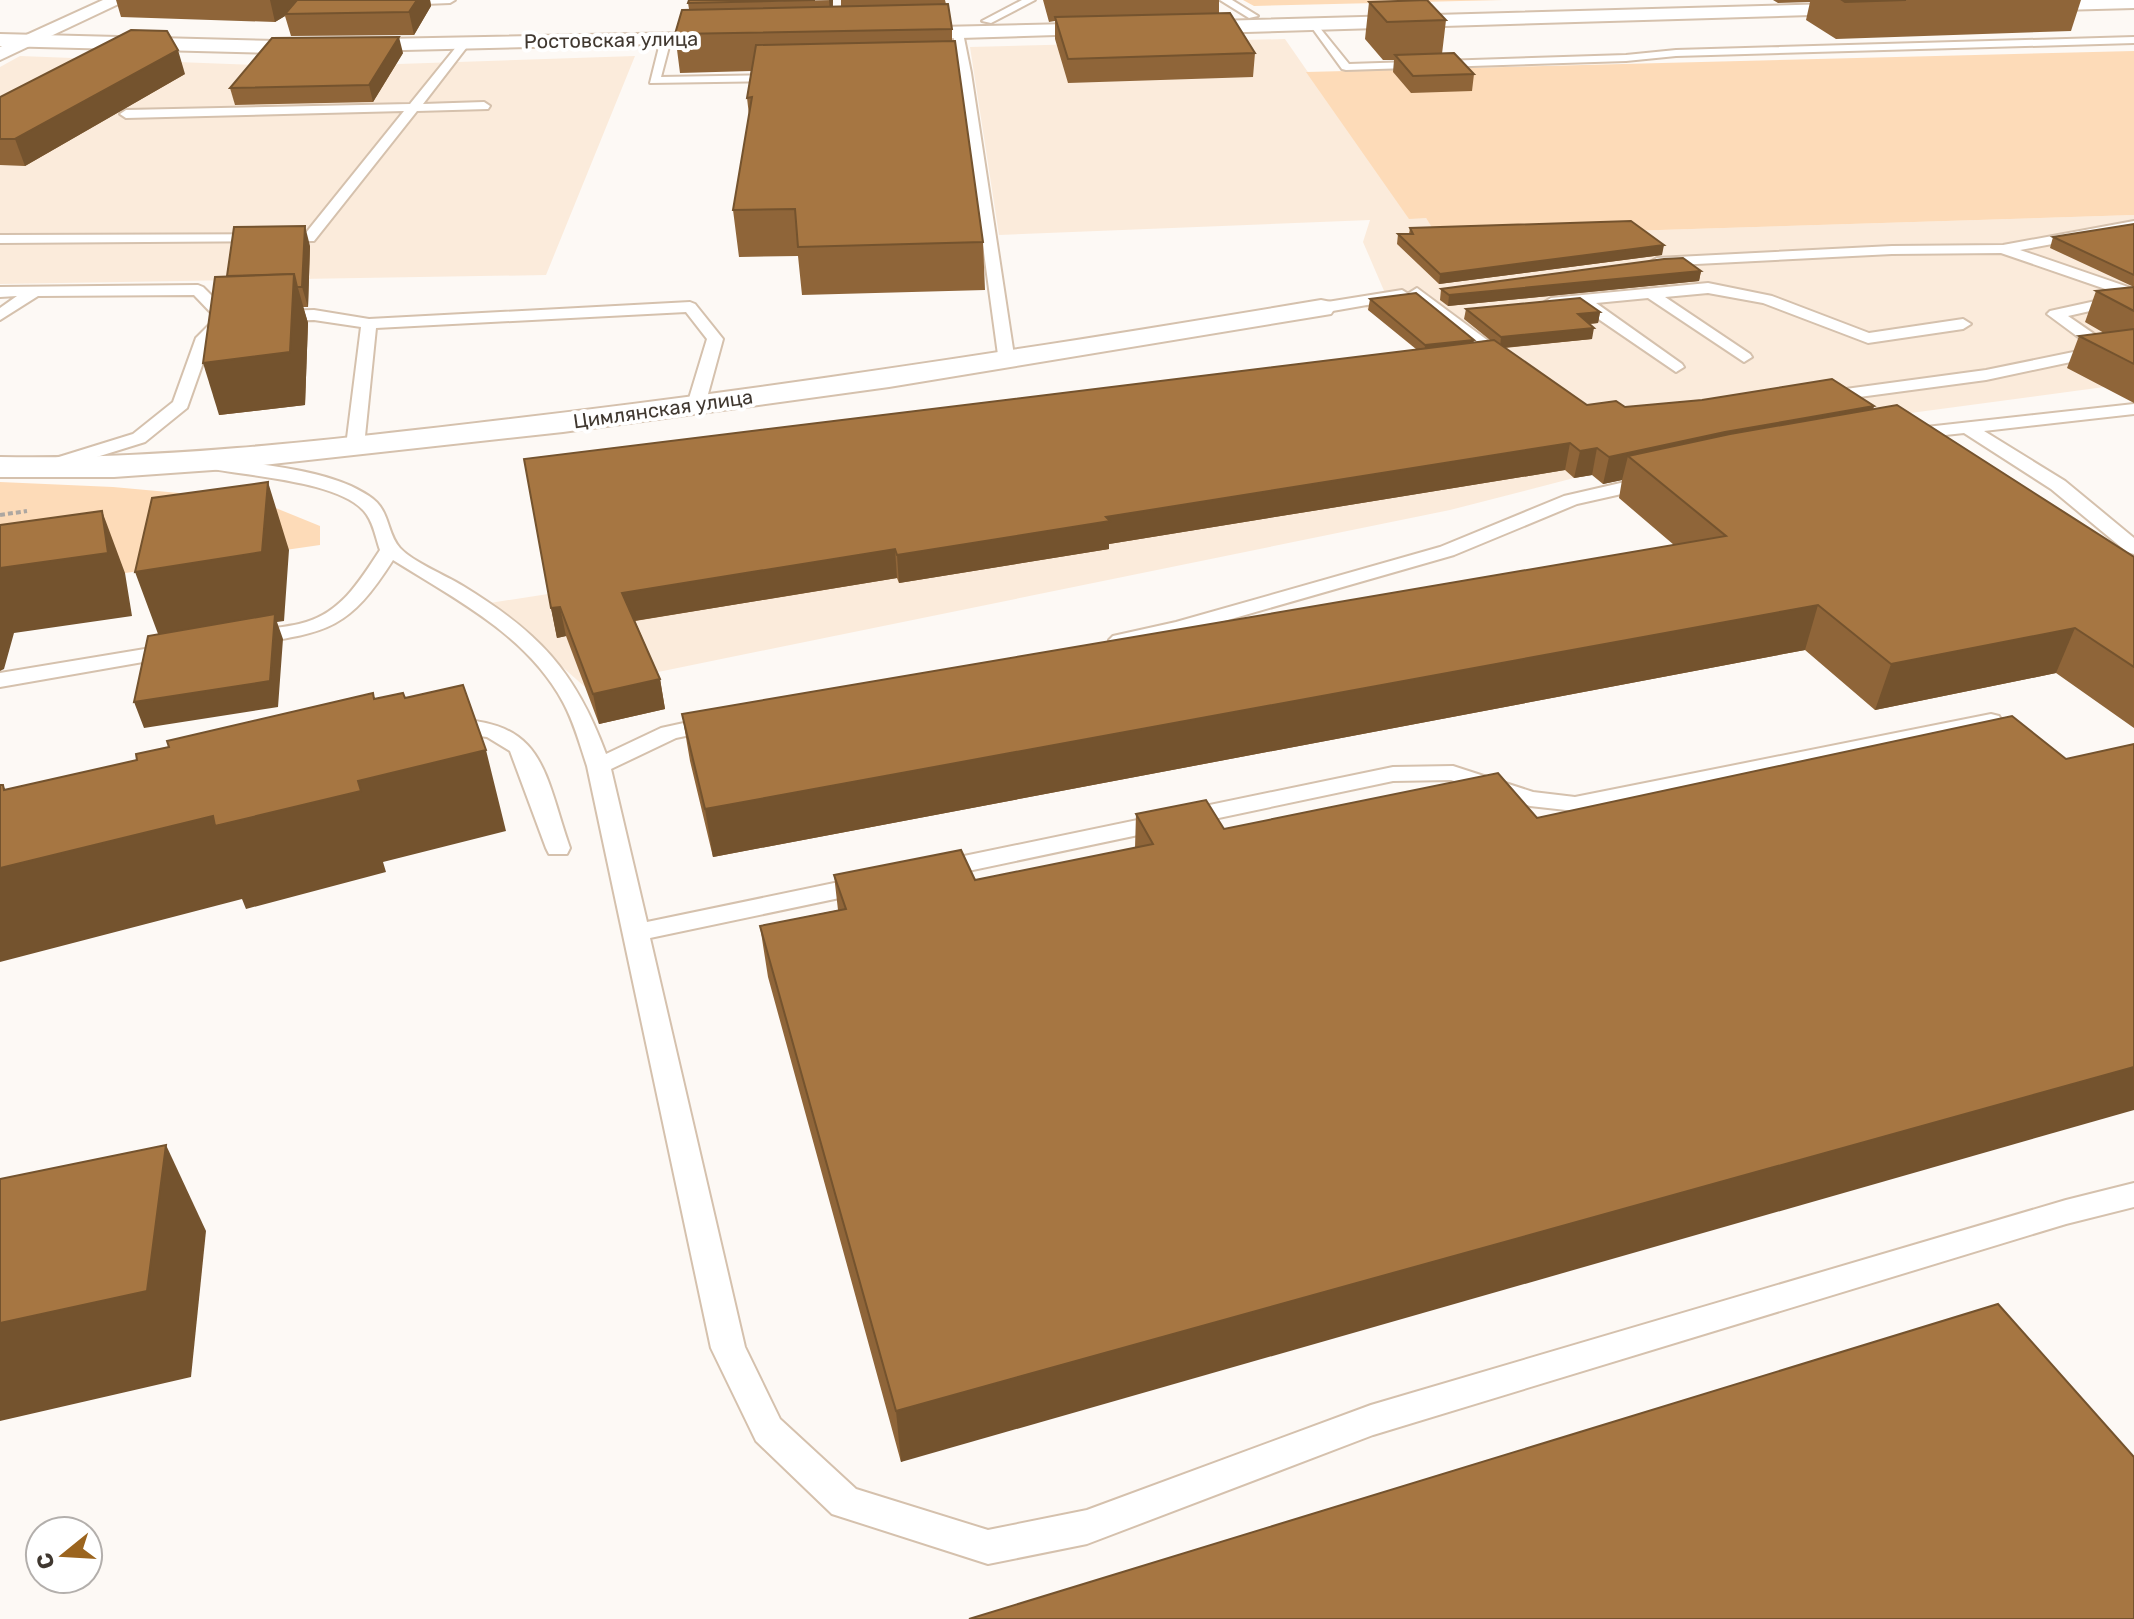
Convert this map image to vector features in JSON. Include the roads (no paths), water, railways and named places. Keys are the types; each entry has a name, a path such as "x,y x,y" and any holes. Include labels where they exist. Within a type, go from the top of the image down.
{"street":[{"path":"0,54 118,0"},
{"path":"1859,0 1253,16 1159,23 1315,25 1895,8"},
{"path":"2003,5 2134,2"},
{"path":"987,21 1128,23 958,33 882,29 987,21"},
{"name":"Ростовская улица","path":"0,30 289,37 752,32 666,39 221,47 0,40"},
{"name":"Цимлянская улица","path":"0,467 42,469 204,463 696,405 1007,362 1321,308"}],"lane":[{"path":"381,2 450,0"},
{"path":"987,21 1030,0"},
{"path":"1225,0 1253,16"},
{"path":"1315,25 1346,67 1626,58 1676,53 2134,40"},
{"path":"958,33 1007,362"},
{"path":"666,39 654,81 798,77"},
{"path":"0,239 309,238 465,43"},
{"path":"920,74 965,73"},
{"path":"126,114 484,106"},
{"path":"1647,263 1892,250 2003,249 2134,225"},
{"path":"2003,249 2134,295"},
{"path":"1687,260 1729,292"},
{"path":"1536,305 1708,288 1767,299 1868,338 1963,324"},
{"path":"1321,308 1446,289"},
{"path":"0,292 198,290 225,318"},
{"path":"0,315 34,292"},
{"path":"1417,293 1518,370"},
{"path":"1650,293 1744,357"},
{"path":"1812,399 1986,375 2107,350 2055,314 2116,303 2134,295"},
{"path":"1581,300 1676,367"},
{"path":"42,469 139,438 181,404 204,338 225,318 314,315 369,324 690,307 715,339 696,405"},
{"path":"1445,314 1475,311"},
{"path":"355,446 369,324"},
{"path":"1895,436 2134,409"},
{"path":"1966,427 2058,485 2134,548"},
{"path":"204,463 280,474 341,490 373,508 390,550 492,615 540,654 574,701 599,766 728,1348 768,1430 845,1502 988,1547 1087,1527 1371,1420 2066,1212 2134,1195"},
{"path":"1102,644 1179,628 1447,551 1571,500 1674,477"},
{"path":"227,642 320,624 342,613 390,550"},
{"path":"0,680 197,647"},
{"path":"635,933 1393,774 1453,773 1530,799 1575,804 2012,717"},
{"path":"599,766 669,733 730,720"},
{"path":"419,728 470,726 498,733 521,748 558,848"}]}
